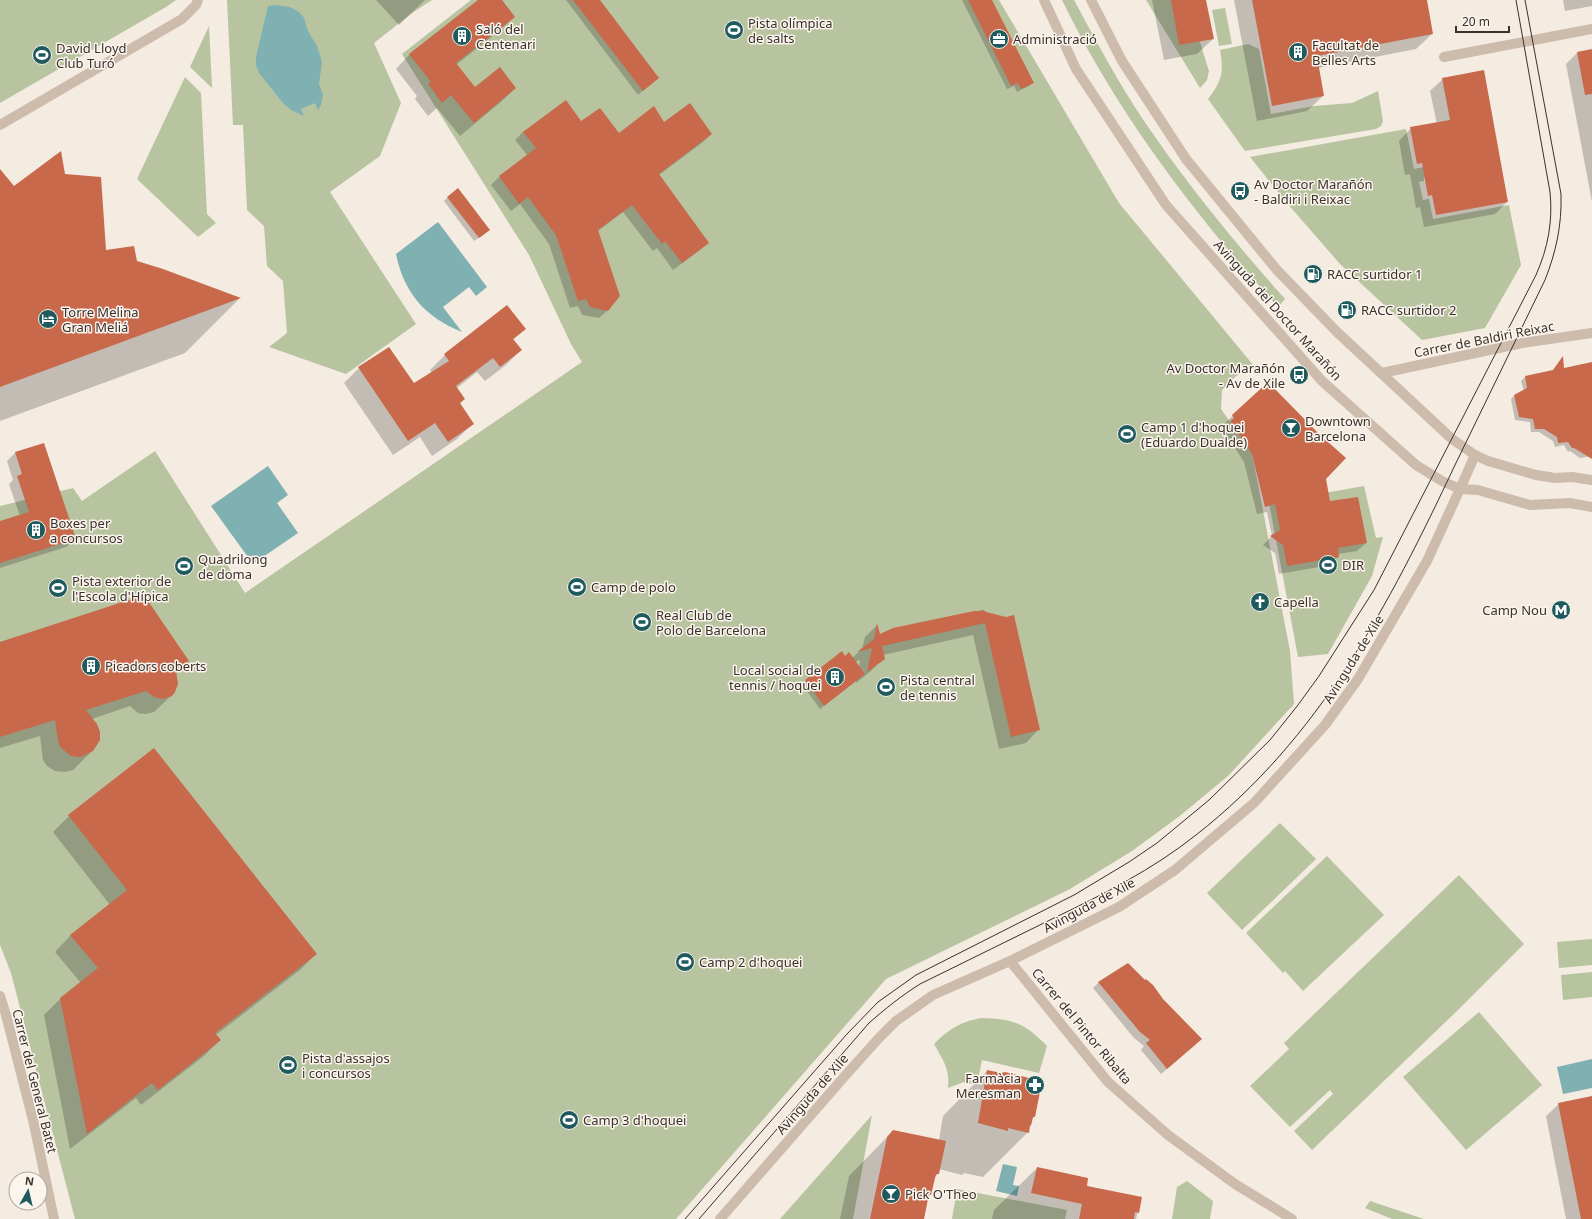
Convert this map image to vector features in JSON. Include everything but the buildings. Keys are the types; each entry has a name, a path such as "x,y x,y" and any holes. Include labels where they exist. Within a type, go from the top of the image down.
{"street":[{"path":"0,126 182,19 196,5 198,0"},
{"name":"Avinguda del Doctor Marañón","path":"1044,0 1076,69 1166,205 1322,381 1416,465 1442,481 1460,489 1478,490 1530,505 1570,503 1592,507"},
{"name":"Avinguda del Doctor Marañón","path":"1091,0 1122,61 1186,159 1276,269 1337,332 1452,439 1475,455 1488,461 1536,475 1555,478 1572,477 1592,480"},
{"path":"1444,57 1592,29"},
{"name":"Carrer de Baldiri Reixac","path":"1382,373 1522,343 1592,333"},
{"name":"Avinguda de Xile","path":"720,1219 844,1077 896,1021 933,995 1010,961 1125,903 1175,870 1254,803 1325,725 1358,680 1427,561 1475,455"},
{"name":"Carrer del Pintor Ribalta","path":"1010,961 1108,1082 1168,1135 1235,1184 1292,1219"},
{"name":"Carrer del General Batet","path":"0,996 33,1120 54,1219"}],"green space":[{"name":"David Lloyd Club Turó","path":"0,0 176,0 0,103"},
{"path":"227,0 432,0 412,13 374,43 401,103 380,156 330,192 416,324 346,374 269,347 287,333 283,281 267,266 264,226 247,210 243,125 233,125"},
{"name":"Real Club de Polo de Barcelona","path":"471,0 999,0 1119,203 1254,366 1236,376 1222,390 1221,409 1252,453 1290,651 1294,704 1229,775 1181,815 1132,851 1070,889 886,979 676,1219 75,1219 11,973 0,945 0,506 73,488 82,501 155,451 245,593 582,362 571,344 529,255 402,54"},
{"path":"1062,0 1074,0 1125,91 1160,144 1212,213 1285,299 1278,307 1217,236 1159,161 1107,83"},
{"path":"1146,0 1175,0 1197,32 1209,71 1207,80 1200,88"},
{"path":"1225,8 1232,44 1219,46 1212,10"},
{"path":"209,26 212,88 190,67"},
{"path":"1248,44 1259,49 1271,114 1314,106 1352,103 1378,91 1383,121 1381,126 1376,129 1245,151 1208,99 1221,76 1222,64 1220,50"},
{"path":"185,77 201,93 207,214 216,223 198,237 137,179"},
{"path":"1406,129 1414,169 1424,167 1426,177 1424,178 1424,181 1419,182 1423,200 1429,199 1433,219 1509,205 1521,265 1485,328 1422,340 1340,264 1286,202 1250,157"},
{"name":"DIR","path":"1364,486 1376,538 1383,537 1372,576 1328,654 1298,657 1269,503"},
{"path":"1280,823 1316,859 1242,930 1207,893"},
{"path":"1327,856 1384,915 1303,991 1285,971 1283,973 1246,933"},
{"path":"1459,875 1524,944 1458,1010 1312,1150 1294,1131 1333,1094 1330,1090 1290,1127 1250,1086 1289,1049 1284,1043"},
{"path":"1592,939 1592,965 1559,968 1557,942"},
{"path":"1592,972 1592,997 1563,1000 1561,975"},
{"path":"1479,1012 1542,1085 1466,1150 1403,1077"},
{"path":"981,1018 1010,1021 1025,1027 1039,1038 1047,1046 1039,1073 982,1060 977,1085 964,1082 948,1088 947,1070 934,1044 955,1027"},
{"path":"872,1115 853,1219 780,1219"},
{"path":"1187,1181 1213,1201 1210,1219 1172,1219 1177,1187"},
{"path":"957,1189 1067,1210 1065,1219 952,1219"},
{"path":"1370,1201 1424,1219 1392,1219 1365,1208"}],"water":[{"path":"275,5 290,7 299,12 304,18 308,31 317,46 322,62 319,84 323,95 321,105 318,110 315,103 301,109 304,116 291,110 283,103 259,73 256,65 256,57 268,6"},
{"path":"438,222 487,287 476,296 469,287 443,307 462,332 437,319 418,302 404,281 396,254"},
{"path":"268,466 288,495 277,503 298,533 253,564 211,506"},
{"path":"1592,1059 1592,1088 1563,1094 1557,1067"},
{"path":"1003,1164 1017,1167 1013,1185 1019,1186 1017,1196 996,1191"}],"tram line":[{"path":"685,1219 847,1034 878,1002 916,975 1074,895 1129,862 1157,843 1209,800 1270,740 1319,676 1374,590 1536,275 1544,255 1550,224 1550,192 1516,0"},
{"path":"699,1219 869,1023 920,984 1108,891 1144,871 1179,848 1240,797 1280,756 1315,712 1347,666 1377,618 1430,517 1545,280 1555,249 1559,227 1561,194 1525,0"}],"place":[{"name":"Pista olímpica de salts","path":"734,30"},
{"name":"Saló del Centenari","path":"462,36"},
{"name":"Administració","path":"999,39"},
{"name":"Facultat de Belles Arts","path":"1298,52"},
{"name":"David Lloyd Club Turó","path":"42,55"},
{"name":"Av Doctor Marañón - Baldiri i Reixac","path":"1240,191"},
{"name":"RACC surtidor 1","path":"1313,274"},
{"name":"RACC surtidor 2","path":"1347,310"},
{"name":"Torre Melina Gran Meliá","path":"48,319"},
{"name":"Av Doctor Marañón - Av de Xile","path":"1299,375"},
{"name":"Downtown Barcelona","path":"1291,428"},
{"name":"Camp 1 d'hoquei (Eduardo Dualde)","path":"1127,434"},
{"name":"Boxes per a concursos","path":"36,530"},
{"name":"DIR","path":"1328,565"},
{"name":"Quadrilong de doma","path":"184,566"},
{"name":"Camp de polo","path":"577,587"},
{"name":"Pista exterior de l'Escola d'Hípica","path":"58,588"},
{"name":"Capella","path":"1260,602"},
{"name":"Camp Nou","path":"1561,610"},
{"name":"Real Club de Polo de Barcelona","path":"642,622"},
{"name":"Picadors coberts","path":"91,666"},
{"name":"Local social de tennis / hoquei","path":"835,677"},
{"name":"Pista central de tennis","path":"886,687"},
{"name":"Camp 2 d'hoquei","path":"685,962"},
{"name":"Pista d'assajos i concursos","path":"288,1065"},
{"name":"Farmàcia Meresman","path":"1035,1085"},
{"name":"Camp 3 d'hoquei","path":"569,1120"},
{"name":"Pick O'Theo","path":"891,1194"}]}
